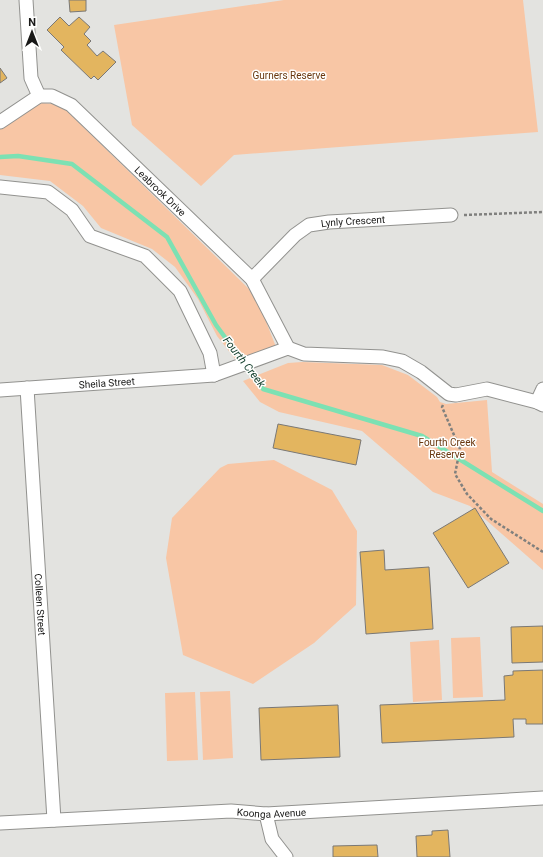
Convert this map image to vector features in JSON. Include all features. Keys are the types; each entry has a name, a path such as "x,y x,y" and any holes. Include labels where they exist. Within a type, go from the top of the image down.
{"street":[{"path":"0,122 40,96 31,78 26,0"},
{"name":"Leabrook Drive","path":"40,96 52,96 71,105 252,279 288,348"},
{"path":"0,187 48,192 72,210 90,236 145,256 180,291 210,353 214,375 288,348 304,354 384,357 402,361 421,372 449,394 456,395 487,389 540,404 543,389"},
{"name":"Lynly Crescent","path":"252,279 295,235 309,225 329,222 451,216"},
{"name":"Sheila Street","path":"0,390 214,375"},
{"name":"Colleen Street","path":"27,388 54,820"},
{"name":"Koonga Avenue","path":"0,823 231,811 266,814 543,798"},
{"path":"266,814 272,839 286,857"}],"path":[{"path":"451,216 543,212"},
{"path":"449,394 442,407 460,449 455,474 467,494 491,519 543,552"}],"green space":[{"name":"Gurners Reserve","path":"284,0 523,0 538,132 234,155 201,186 132,125 114,25"},
{"path":"42,103 57,104 67,111 248,288 260,306 276,347 236,360 217,336 198,299 175,267 152,249 101,228 83,206 50,181 0,175 0,129 25,111"},
{"name":"Fourth Creek Reserve","path":"302,362 382,365 408,375 437,397 440,402 446,404 487,400 492,472 543,504 543,570 470,506 433,492 362,431 279,412 260,402 243,381 288,363"},
{"path":"274,460 332,490 357,531 356,605 314,643 253,684 183,655 166,558 172,518 220,468 228,464"},
{"path":"480,637 483,697 453,698 451,638"},
{"path":"439,640 442,700 413,702 410,642"},
{"path":"230,691 233,758 203,760 200,692"},
{"path":"195,692 198,760 167,761 165,693"}],"building":[{"path":"69,0 86,0 86,11 70,12"},
{"path":"60,17 69,26 79,17 90,27 84,34 91,41 87,45 97,56 103,51 116,62 98,80 94,76 91,79 61,50 64,47 47,30"},
{"path":"0,68 7,78 0,83"},
{"path":"278,424 361,440 356,465 273,448"},
{"path":"475,508 509,563 468,588 433,533"},
{"path":"384,550 385,570 429,567 433,629 366,634 360,552"},
{"path":"543,626 543,662 512,663 511,627"},
{"path":"543,670 543,724 526,724 526,719 513,719 514,737 382,743 380,705 505,700 504,676 513,675 513,671"},
{"path":"338,705 340,757 261,760 259,708"},
{"path":"448,830 450,857 417,857 416,836 432,835 432,831"},
{"path":"377,845 378,857 333,857 333,846"}],"waterway":[{"name":"Fourth Creek","path":"0,157 18,156 72,164 167,237 216,325 263,389 422,436 543,511"}]}
